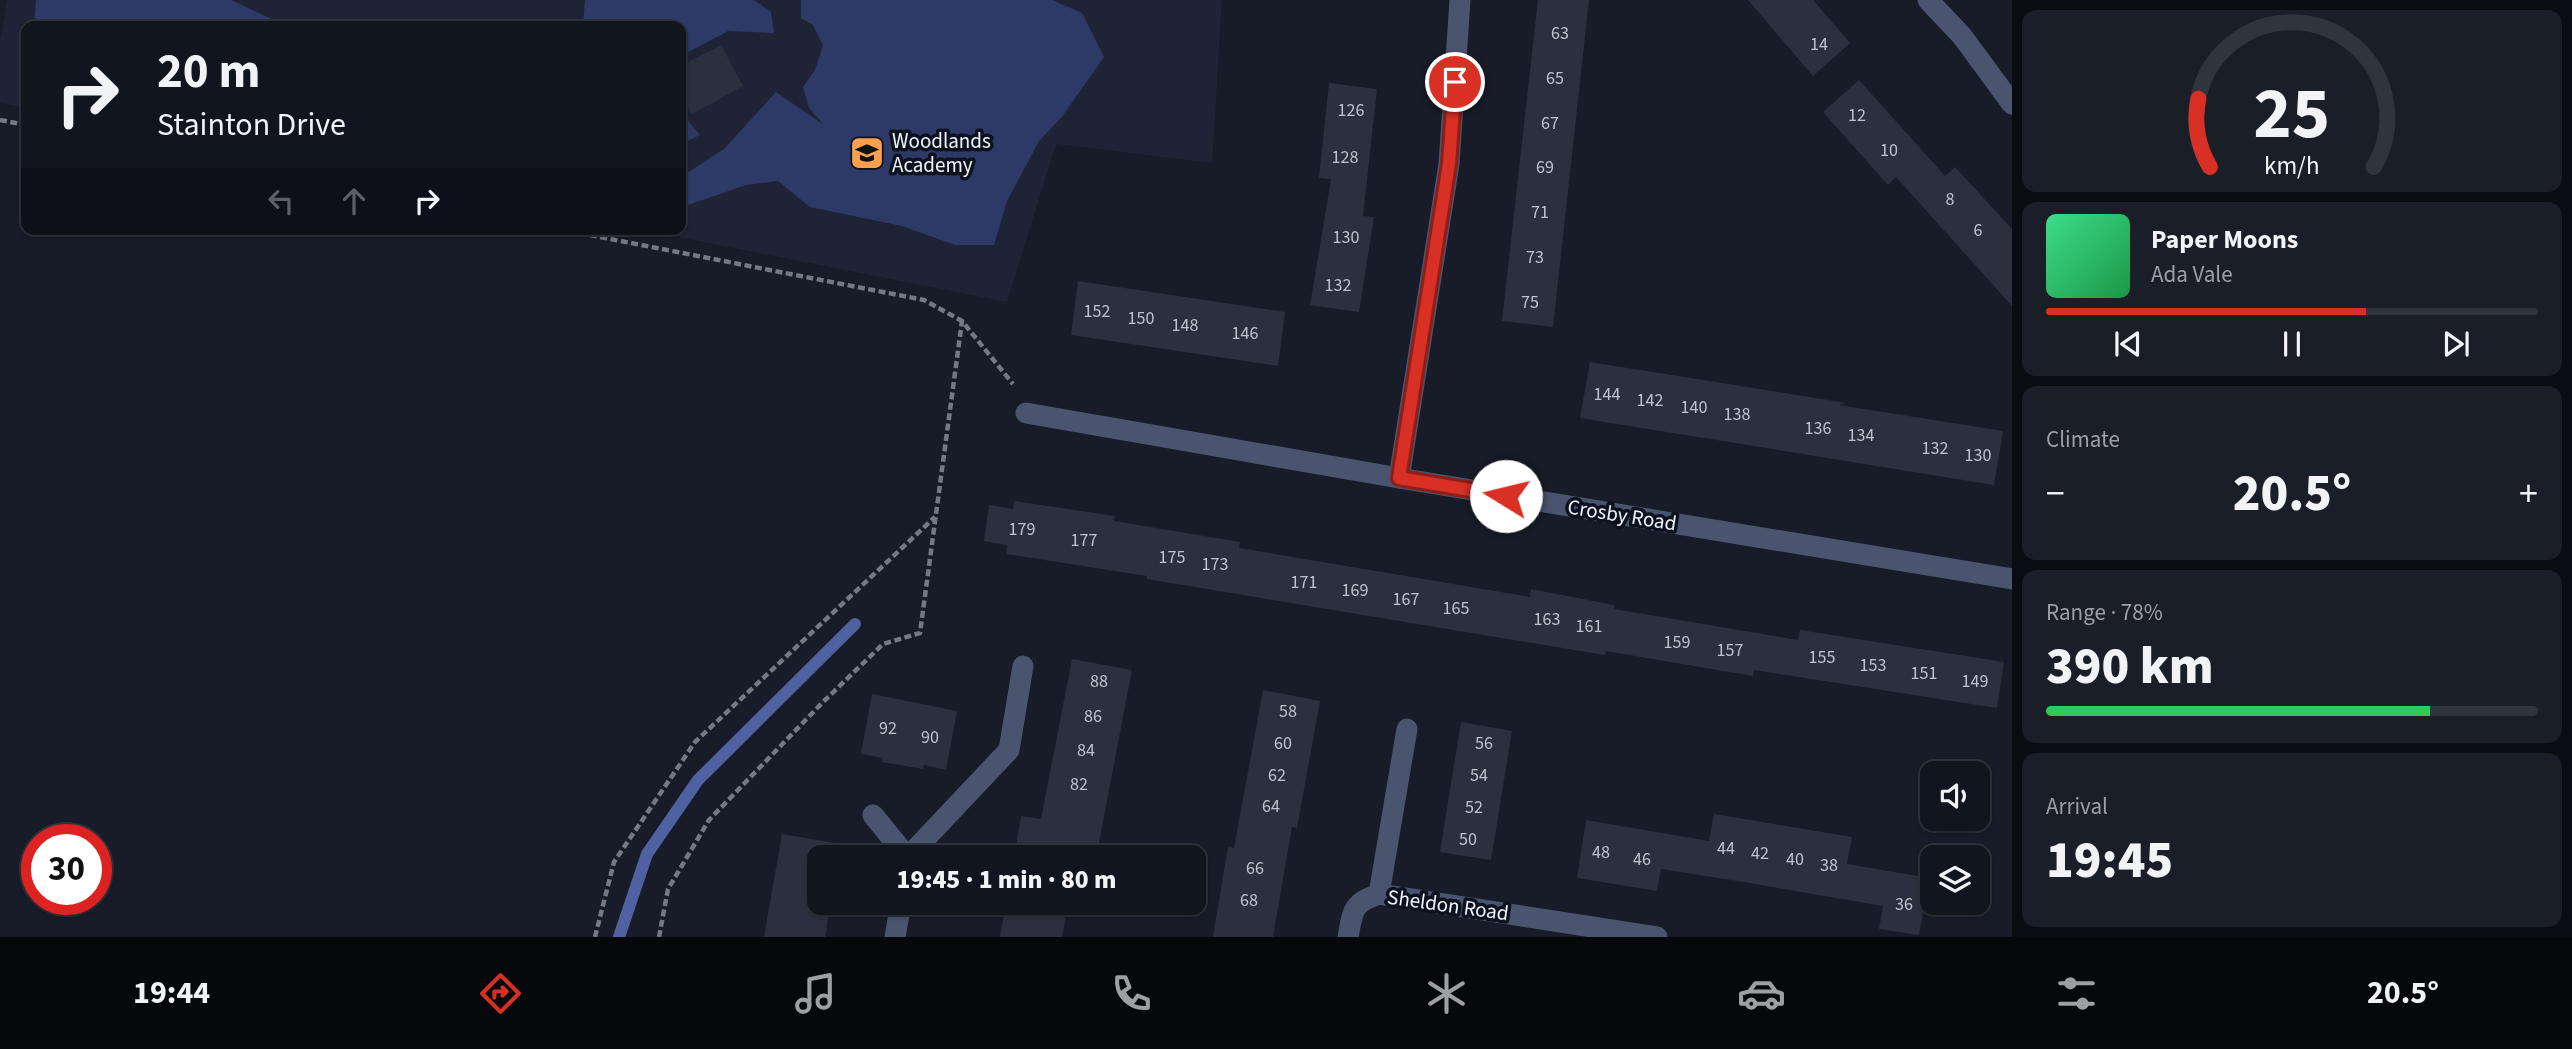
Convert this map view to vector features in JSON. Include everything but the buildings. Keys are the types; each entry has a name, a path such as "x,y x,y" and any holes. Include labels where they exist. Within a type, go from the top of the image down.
{"street":[{"path":"1399,478 1449,164 1460,0"},
{"path":"1928,0 1962,36 2012,104"},
{"name":"Crosby Road","path":"1026,413 1399,478 2012,579"},
{"path":"920,845 1009,750 1023,666"},
{"path":"1379,894 1407,729"},
{"path":"873,815 899,845"},
{"name":"Sheldon Road","path":"1348,937 1353,913 1363,900 1379,894 1657,937"},
{"path":"895,937 899,915"}],"path":[{"path":"0,120 21,124"},
{"path":"590,235 924,300 962,321 1011,381 1026,413"},
{"path":"659,937 668,889 709,820 883,644 920,633 962,321"},
{"path":"595,937 614,862 695,742 935,516"}],"shaded area":[{"name":"Woodlands Academy","path":"7,0 1222,0 1212,163 1056,144 1007,302 668,235 686,235 686,21 21,21 21,107 0,103 0,43"},
{"path":"36,0 231,0 276,21 34,21"},
{"path":"585,0 754,0 771,12 774,33 728,31 686,53 686,21 583,21"},
{"path":"801,0 1052,0 1082,13 1104,57 1061,118 1039,141 1007,201 994,245 955,245 902,226 810,207 778,181 746,185 686,206 686,174 724,149 776,92 824,125 809,108 803,87 815,70 823,45 813,25 801,18"},
{"path":"686,118 687,120 700,135 686,142"}],"waterway":[{"path":"619,937 647,854 698,780 855,624"}],"place":[{"name":"Woodlands Academy","path":"867,153"}],"route":[{"path":"1455,82 1449,164 1399,478 1506,496"}]}
